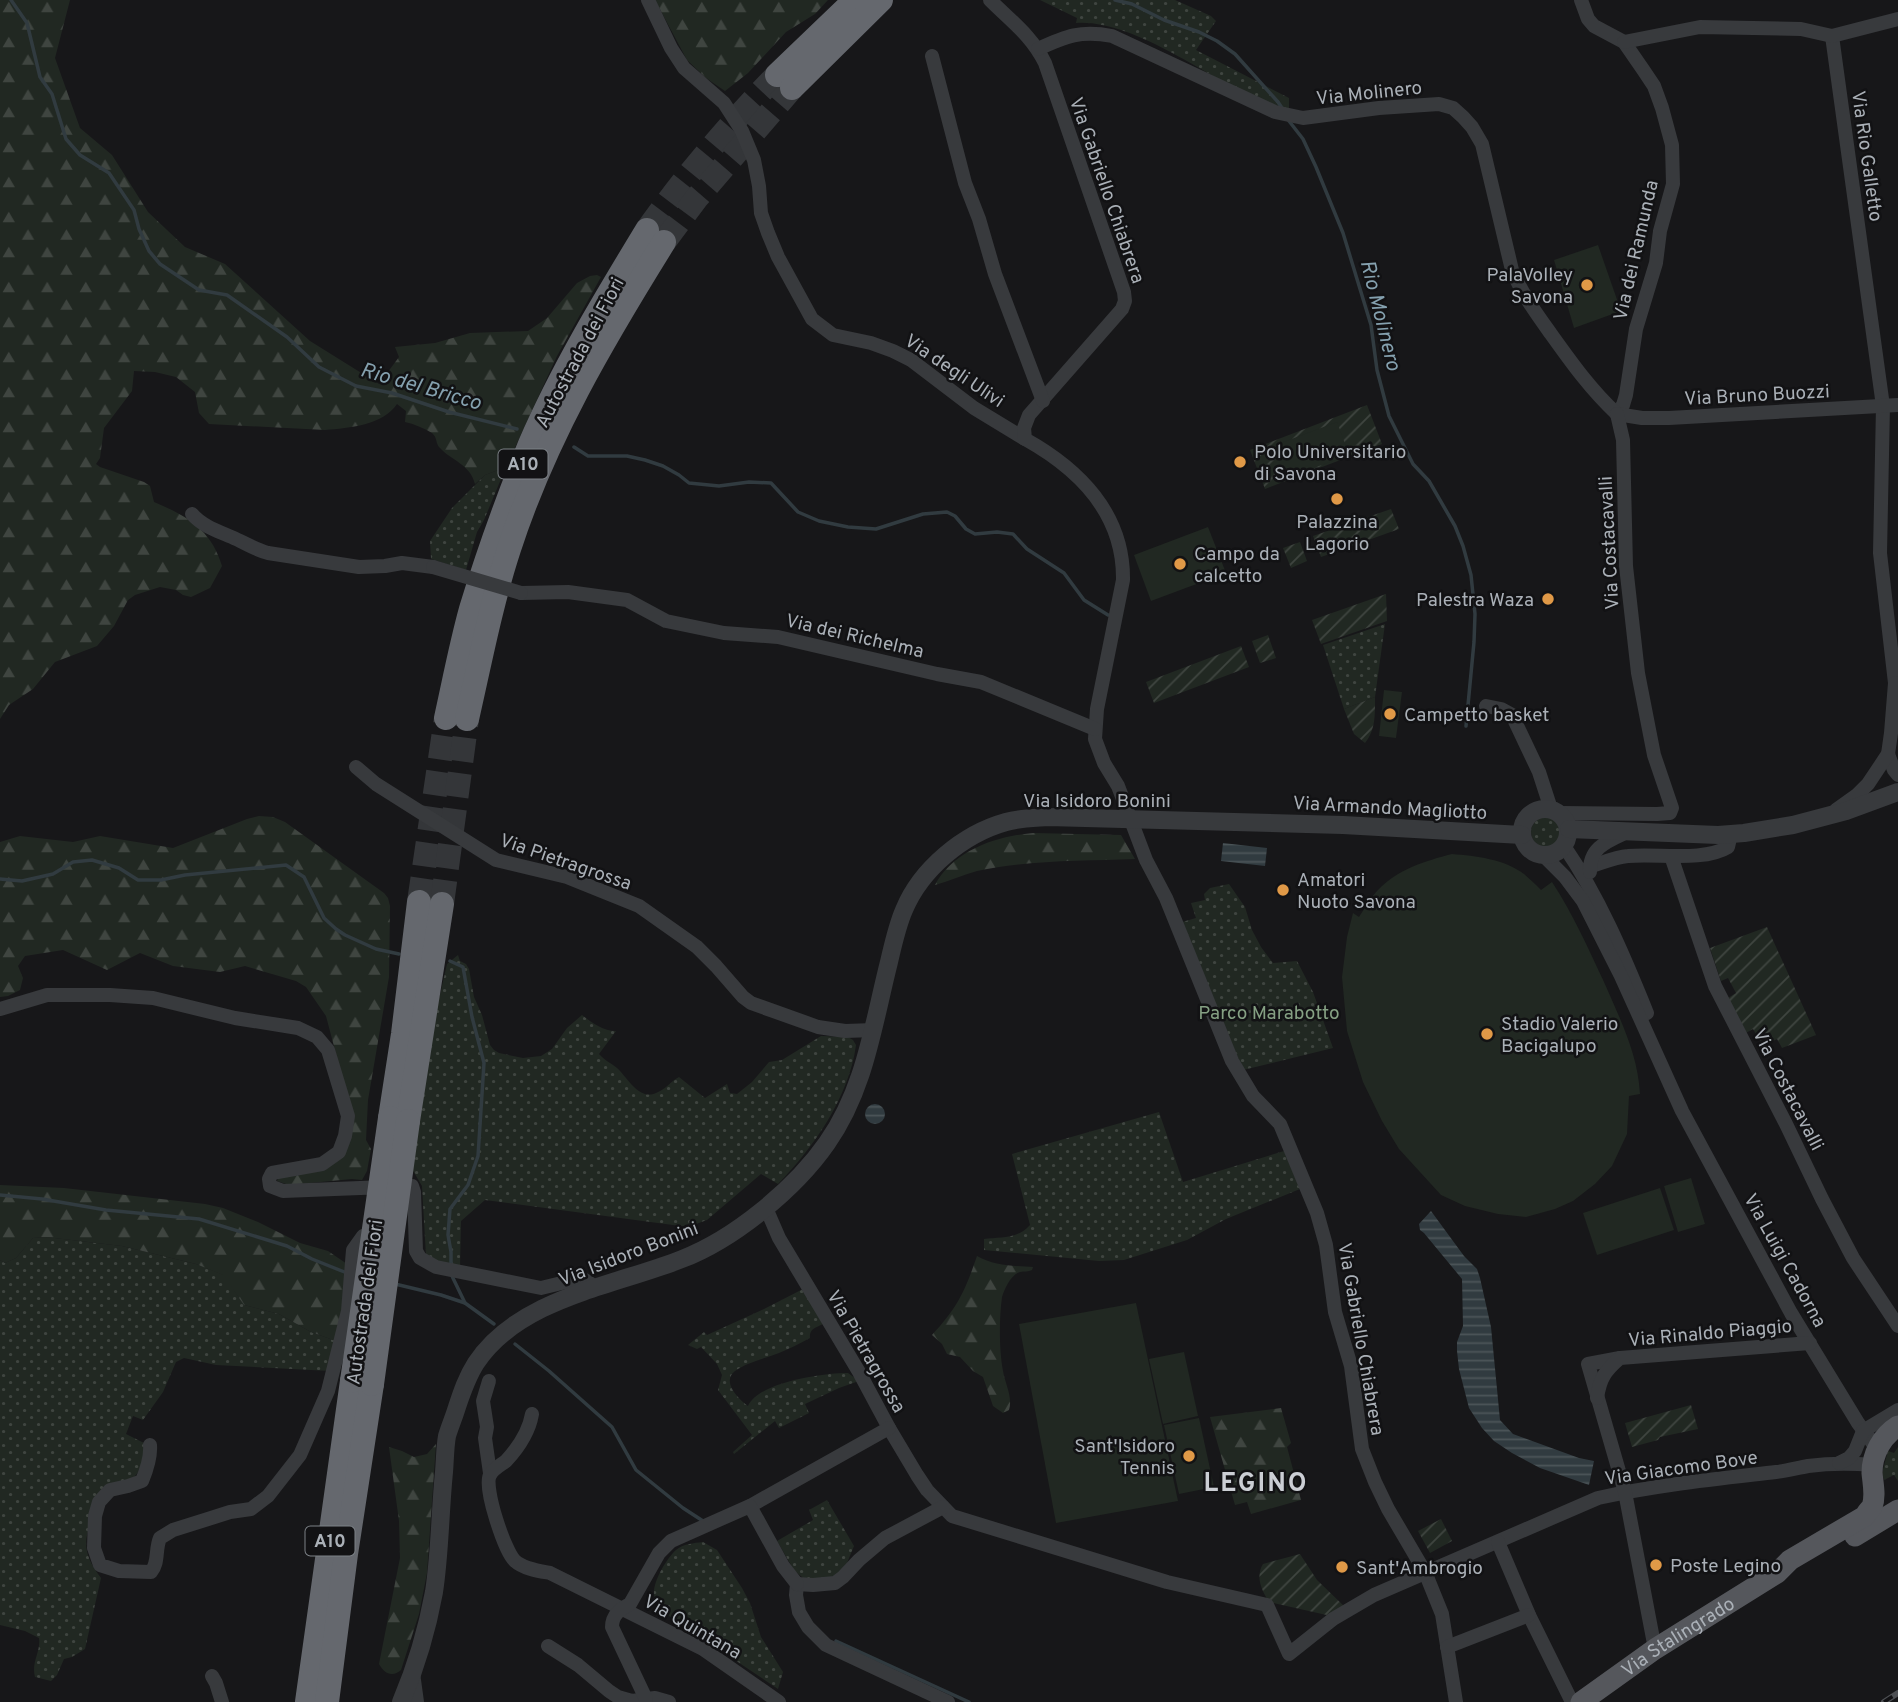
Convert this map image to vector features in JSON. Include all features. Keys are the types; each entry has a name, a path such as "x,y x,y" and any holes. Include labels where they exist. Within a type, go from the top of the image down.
{"highway":[{"path":"855,0 795,72 881,0"},
{"name":"Autostrada dei Fiori","path":"456,718 471,611 498,526 531,443 564,374 607,297 656,236"},
{"name":"Autostrada dei Fiori","path":"307,1702 362,1382 399,1120 403,1034 430,903"},
{"name":"Autostrada dei Fiori","path":"327,1702 346,1554 362,1382"}],"main road":[{"path":"1898,1426 1883,1439 1874,1462 1882,1489 1891,1498 1898,1498"},
{"name":"Via Stalingrado","path":"1581,1702 1655,1649 1777,1573 1790,1560 1865,1516 1872,1507 1874,1462"},
{"name":"Via Stalingrado","path":"1777,1573 1854,1537 1898,1510"}],"street":[{"name":"Via degli Ulivi","path":"649,0 671,48 684,68 724,103 741,131 754,160 761,213 768,233 812,319 833,335 871,343 911,360 974,408 1025,439"},
{"path":"990,0 1031,38 1038,49"},
{"name":"Via dei Ramunda","path":"1581,0 1588,19 1594,26 1624,42 1654,86 1672,145 1673,184 1660,231 1656,263 1636,329 1626,395 1617,414"},
{"path":"1624,42 1700,27 1801,29 1832,36 1898,19"},
{"name":"Via Molinero","path":"1038,49 1061,38 1083,33 1112,36 1291,117 1439,104 1452,108 1472,127 1482,144 1512,270 1518,285 1567,357 1593,390 1617,414"},
{"name":"Via Rio Galletto","path":"1832,36 1891,406 1881,553 1897,686 1888,754"},
{"name":"Via Gabriello Chiabrera","path":"1038,49 1125,301 1122,309 1029,415 1024,428 1025,439 1051,454 1095,495 1117,535 1121,548 1123,580 1097,709 1095,739 1100,754 1118,786 1154,878 1166,898 1232,1061 1253,1096 1280,1124 1317,1213 1326,1245 1335,1312 1351,1366 1358,1426 1367,1466 1388,1509 1425,1572 1442,1614 1456,1702"},
{"path":"932,56 965,183 1042,401"},
{"path":"1891,406 1898,414"},
{"name":"Via Bruno Buozzi","path":"1617,414 1669,418 1891,406"},
{"name":"Via Costacavalli","path":"1561,824 1670,813 1672,808 1654,755 1637,673 1626,566 1623,449 1617,414"},
{"name":"Via dei Richelma","path":"191,514 197,520 255,550 359,567 402,563 433,567 521,593 568,592 627,600 666,621 724,633 778,637 981,682 1095,729"},
{"name":"Via Luigi Cadorna","path":"1486,706 1501,709 1511,715 1539,772 1582,875 1623,953 1657,1037 1670,1084"},
{"path":"1888,754 1898,775"},
{"path":"1826,816 1868,785 1888,754"},
{"name":"Via Pietragrossa","path":"356,767 376,784 496,860 566,877 639,906 697,947 751,1003 818,1027 845,1031 874,1030"},
{"path":"1561,824 1558,851 1543,855 1531,850 1524,841 1523,826 1527,818 1542,809 1561,824 1674,834 1731,834 1793,825 1846,811 1898,792"},
{"name":"Via Isidoro Bonini","path":"401,1702 424,1636 434,1591 447,1437 465,1382 477,1361 506,1330 537,1310 685,1258 721,1238 766,1208 806,1170 827,1143 852,1098 867,1059 897,929 909,898 930,870 961,842 984,830 1025,818 1256,822"},
{"name":"Via Armando Magliotto","path":"1256,822 1522,835"},
{"path":"1589,867 1594,852 1602,844 1628,831"},
{"path":"1589,867 1626,856 1719,852 1728,847 1731,834"},
{"name":"Via Luigi Cadorna","path":"1543,855 1584,901 1682,1111 1791,1313 1863,1431 1874,1462"},
{"name":"Via Costacavalli","path":"1671,856 1715,986 1847,1246 1898,1326"},
{"name":"Via Luigi Cadorna","path":"1589,867 1591,882 1604,916"},
{"path":"0,1009 47,995 110,995 153,998 235,1018 298,1028 317,1037 328,1050 348,1116 345,1136 339,1152 322,1164 272,1173 270,1185 283,1191 412,1186 416,1251 421,1258 436,1267 541,1289 574,1280 585,1280 597,1288"},
{"name":"Via Pietragrossa","path":"766,1208 779,1238 889,1428 922,1482 952,1516 1167,1582 1266,1605 1289,1654"},
{"path":"150,1445 151,1452 142,1481 110,1490 96,1508 94,1548 100,1565 118,1571 151,1572 154,1570 158,1541 164,1535 230,1512 251,1509 268,1496 300,1455 328,1391 348,1311 353,1250 363,1236 379,1234 403,1237 415,1244"},
{"name":"Via Rinaldo Piaggio","path":"1597,1399 1607,1369 1620,1358 1810,1343"},
{"path":"1620,1358 1588,1364 1625,1492 1655,1649"},
{"name":"Via Quintana","path":"489,1381 483,1401 491,1473 488,1479 489,1494 505,1543 514,1561 529,1569 550,1573 703,1649 779,1702"},
{"path":"1838,1463 1849,1458 1855,1451 1863,1431 1898,1410"},
{"path":"491,1473 505,1461 525,1435 532,1415"},
{"path":"646,1699 612,1627 615,1615 631,1604 659,1553 671,1541 750,1506 889,1428"},
{"name":"Via Giacomo Bove","path":"1289,1654 1333,1619 1374,1595 1598,1498 1838,1463 1874,1462"},
{"path":"750,1506 783,1566 797,1584 799,1612 808,1627 826,1645 948,1702"},
{"path":"797,1584 835,1583 885,1538 943,1507"},
{"path":"1498,1542 1529,1615 1572,1702"},
{"path":"1447,1647 1529,1615"},
{"path":"548,1646 578,1665 618,1697 632,1701 655,1698 668,1702"},
{"path":"413,1673 417,1702"},
{"path":"212,1676 222,1702"}],"green space":[{"path":"0,0 70,0 55,58 80,128 112,155 148,212 185,247 225,264 310,341 379,384 399,357 395,347 435,343 470,333 528,331 547,318 577,283 590,276 601,277 557,356 506,467 485,475 475,484 465,467 440,448 432,433 405,422 406,411 397,404 383,417 374,421 325,430 209,424 199,413 195,392 176,377 134,371 132,391 104,428 100,458 96,464 150,486 154,502 187,519 204,533 222,566 210,588 191,597 160,587 135,595 128,600 114,626 97,646 55,662 33,689 9,705 0,719"},
{"path":"655,0 828,0 815,14 786,32 748,73 725,91 687,60"},
{"path":"1040,0 1175,0 1211,16 1216,21 1196,50 1289,98 1289,109 1258,100 1169,51 1121,30 1098,24 1076,23 1077,18"},
{"name":"PalaVolley Savona","path":"1598,245 1621,311 1574,328 1554,260"},
{"path":"1367,405 1382,444 1265,489 1250,450"},
{"path":"1337,422 1349,455 1286,478 1273,446"},
{"path":"506,467 477,532 466,570 431,559 430,541 452,508 485,475"},
{"path":"1391,509 1399,529 1321,557 1313,536"},
{"name":"Campo da calcetto","path":"1208,527 1226,573 1151,601 1134,555"},
{"path":"1300,542 1307,561 1291,568 1283,548"},
{"path":"1386,594 1387,621 1321,644 1312,620"},
{"path":"1385,624 1375,697 1344,709 1323,645"},
{"path":"1268,635 1276,658 1260,663 1252,641"},
{"path":"1241,646 1249,667 1154,703 1146,682"},
{"name":"Campetto basket","path":"1384,690 1402,692 1396,738 1379,736"},
{"path":"1375,697 1373,727 1365,743 1354,734 1344,709"},
{"path":"259,816 273,817 285,822 388,898 389,977 368,1100 366,1140 371,1149 367,1171 362,1180 289,1185 277,1181 280,1176 345,1153 340,1069 326,1016 306,987 296,981 245,966 220,972 173,966 140,953 107,970 63,950 25,956 18,966 23,978 20,990 0,997 0,842 20,836 73,842 100,836 173,848"},
{"path":"1546,817 1557,821 1561,832 1557,843 1546,847 1535,843 1531,832 1535,821"},
{"path":"1033,833 1121,835 1135,859 1016,865 977,871 935,885 953,863 977,847"},
{"name":"Stadio Valerio Bacigalupo","path":"1452,854 1480,857 1508,865 1524,874 1541,890 1552,882 1604,982 1627,1037 1639,1079 1640,1094 1629,1096 1627,1134 1612,1166 1573,1201 1526,1217 1465,1206 1441,1195 1399,1149 1382,1121 1363,1082 1347,1031 1342,977 1353,913 1359,917 1375,893 1394,876 1422,863"},
{"name":"Parco Marabotto","path":"1229,884 1245,907 1252,930 1273,963 1297,961 1313,992 1333,1048 1243,1070 1182,922 1196,918 1191,903 1205,900 1204,894 1210,888"},
{"path":"1767,927 1816,1035 1782,1048 1777,1039 1763,1046 1753,1029 1744,1034 1728,998 1736,993 1728,978 1721,981 1710,948"},
{"path":"458,955 460,961 469,969 474,997 494,1050 523,1058 541,1056 552,1049 567,1028 582,1015 602,1028 616,1031 599,1054 644,1094 659,1092 679,1077 705,1098 727,1084 730,1093 737,1094 752,1082 769,1062 782,1060 821,1036 848,1037 853,1040 856,1045 852,1064 838,1102 828,1120 778,1184 761,1174 707,1220 688,1227 485,1200 461,1221 460,1267 434,1263 426,1256 422,1186 412,1169 436,1012 447,964"},
{"path":"1159,1112 1183,1182 1284,1151 1300,1189 1226,1219 1187,1240 1124,1260 1099,1261 984,1250 984,1239 1015,1235 1030,1225 1012,1154"},
{"path":"1691,1178 1705,1224 1678,1232 1664,1186"},
{"path":"0,1185 64,1188 205,1204 223,1208 300,1243 328,1251 347,1264 348,1281 336,1341 311,1332 279,1314 244,1305 223,1275 196,1264 122,1246 46,1237 33,1238 16,1258 5,1263 0,1260"},
{"path":"1660,1188 1674,1230 1597,1255 1583,1213"},
{"path":"46,1237 122,1246 196,1264 224,1275 244,1305 279,1314 311,1332 336,1341 330,1371 216,1365 184,1358 176,1362 163,1392 143,1420 133,1416 126,1434 146,1444 138,1472 134,1477 112,1488 91,1523 86,1540 87,1549 89,1558 101,1578 85,1649 64,1659 57,1675 51,1681 35,1677 39,1638 25,1631 0,1625 0,1260 5,1263 16,1258 33,1238"},
{"path":"977,1256 997,1264 1033,1267 1032,1270 1014,1276 1002,1297 1001,1354 1010,1400 1009,1410 1003,1413 993,1406 983,1377 960,1357 947,1354 942,1344 932,1335 960,1298"},
{"path":"803,1289 823,1324 813,1329 810,1338 736,1370 730,1378 734,1392 748,1406 765,1391 793,1380 848,1373 859,1381 805,1404 809,1413 779,1428 775,1421 734,1454 733,1452 752,1435 718,1390 722,1375 717,1364 701,1347 697,1349 688,1345 704,1332 707,1335"},
{"path":"1136,1303 1178,1501 1056,1523 1019,1324"},
{"name":"Sant'Isidoro Tennis","path":"1184,1352 1198,1416 1163,1424 1149,1359"},
{"path":"1691,1405 1698,1429 1660,1437 1658,1440 1632,1447 1625,1423"},
{"path":"1281,1408 1291,1443 1287,1447 1301,1500 1251,1514 1247,1502 1235,1505 1210,1417"},
{"name":"Sant'Isidoro Tennis","path":"1199,1418 1214,1487 1179,1494 1164,1425"},
{"path":"436,1444 427,1573 419,1614 401,1670 391,1674 379,1664 400,1558 399,1521 389,1447 414,1457 427,1454"},
{"path":"1898,1447 1898,1481 1894,1475 1884,1480 1882,1473 1888,1451 1894,1453"},
{"path":"827,1500 854,1546 847,1563 835,1578 803,1578 794,1570 777,1541 813,1520 809,1510"},
{"path":"1441,1519 1452,1541 1430,1553 1418,1531"},
{"path":"703,1542 717,1550 750,1603 761,1637 783,1672 778,1689 669,1616 656,1600 656,1583 672,1554 682,1546"},
{"path":"1300,1554 1317,1580 1346,1608 1331,1616 1269,1602 1260,1579 1263,1564"}],"shaded area":[{"path":"1223,843 1267,848 1265,866 1221,861"},
{"path":"875,1104 882,1107 885,1114 882,1121 875,1124 868,1121 865,1114 868,1107"},
{"path":"1431,1211 1464,1256 1477,1269 1480,1278 1491,1327 1500,1420 1513,1434 1594,1461 1589,1485 1540,1468 1512,1453 1494,1441 1469,1408 1457,1351 1457,1342 1463,1326 1462,1279 1420,1230 1419,1224"}],"waterway":[{"name":"Rio del Bricco","path":"11,0 27,23 40,77 52,94 66,139 80,155 109,173 134,210 149,251 160,264 199,290 227,295 287,337 319,367 356,386 392,393 449,412 517,429"},
{"name":"Rio Molinero","path":"1115,0 1132,4 1217,41 1235,54 1282,108"},
{"name":"Rio Molinero","path":"1289,121 1303,139 1343,233 1371,325 1377,370 1389,416 1413,464 1429,481 1455,526 1463,546 1471,575 1475,614 1466,726"},
{"name":"Rio del Bricco","path":"574,447 588,456 627,456 645,460 663,466 689,483 719,486 749,482 771,483 798,512 819,521 848,527 876,529 923,514 947,512 975,534 1013,534 1027,549 1064,573 1084,600 1108,615"},
{"path":"0,879 22,881 53,874 73,862 92,860 119,868 138,880 161,880 185,875 286,865 304,877 324,918 336,929 376,949 399,954"},
{"path":"450,961 463,967 484,1063 478,1156 468,1185 450,1209 448,1235 451,1265"},
{"path":"0,1195 106,1210 199,1219 287,1246 347,1273"},
{"path":"452,1276 465,1303"},
{"path":"395,1284 465,1303 494,1324"},
{"path":"515,1344 612,1427 636,1470 703,1521"},
{"path":"836,1641 969,1702"}],"tunnel":[{"path":"647,230 709,150 777,75"},
{"path":"664,242 696,199 792,88"},
{"path":"419,902 446,718"},
{"path":"442,904 467,719"}],"railway":[{"path":"1884,1702 1898,1693"}],"place":[{"name":"PalaVolley Savona","path":"1587,285"},
{"name":"Polo Universitario di Savona","path":"1240,462"},
{"name":"Palazzina Lagorio","path":"1337,499"},
{"name":"Campo da calcetto","path":"1180,564"},
{"name":"Palestra Waza","path":"1548,599"},
{"name":"Campetto basket","path":"1390,714"},
{"name":"Amatori Nuoto Savona","path":"1283,890"},
{"name":"Stadio Valerio Bacigalupo","path":"1487,1034"},
{"name":"Sant'Isidoro Tennis","path":"1189,1456"},
{"name":"Poste Legino","path":"1656,1565"},
{"name":"Sant'Ambrogio","path":"1342,1567"}],"district":[{"name":"LEGINO","path":"1256,1482"}]}
